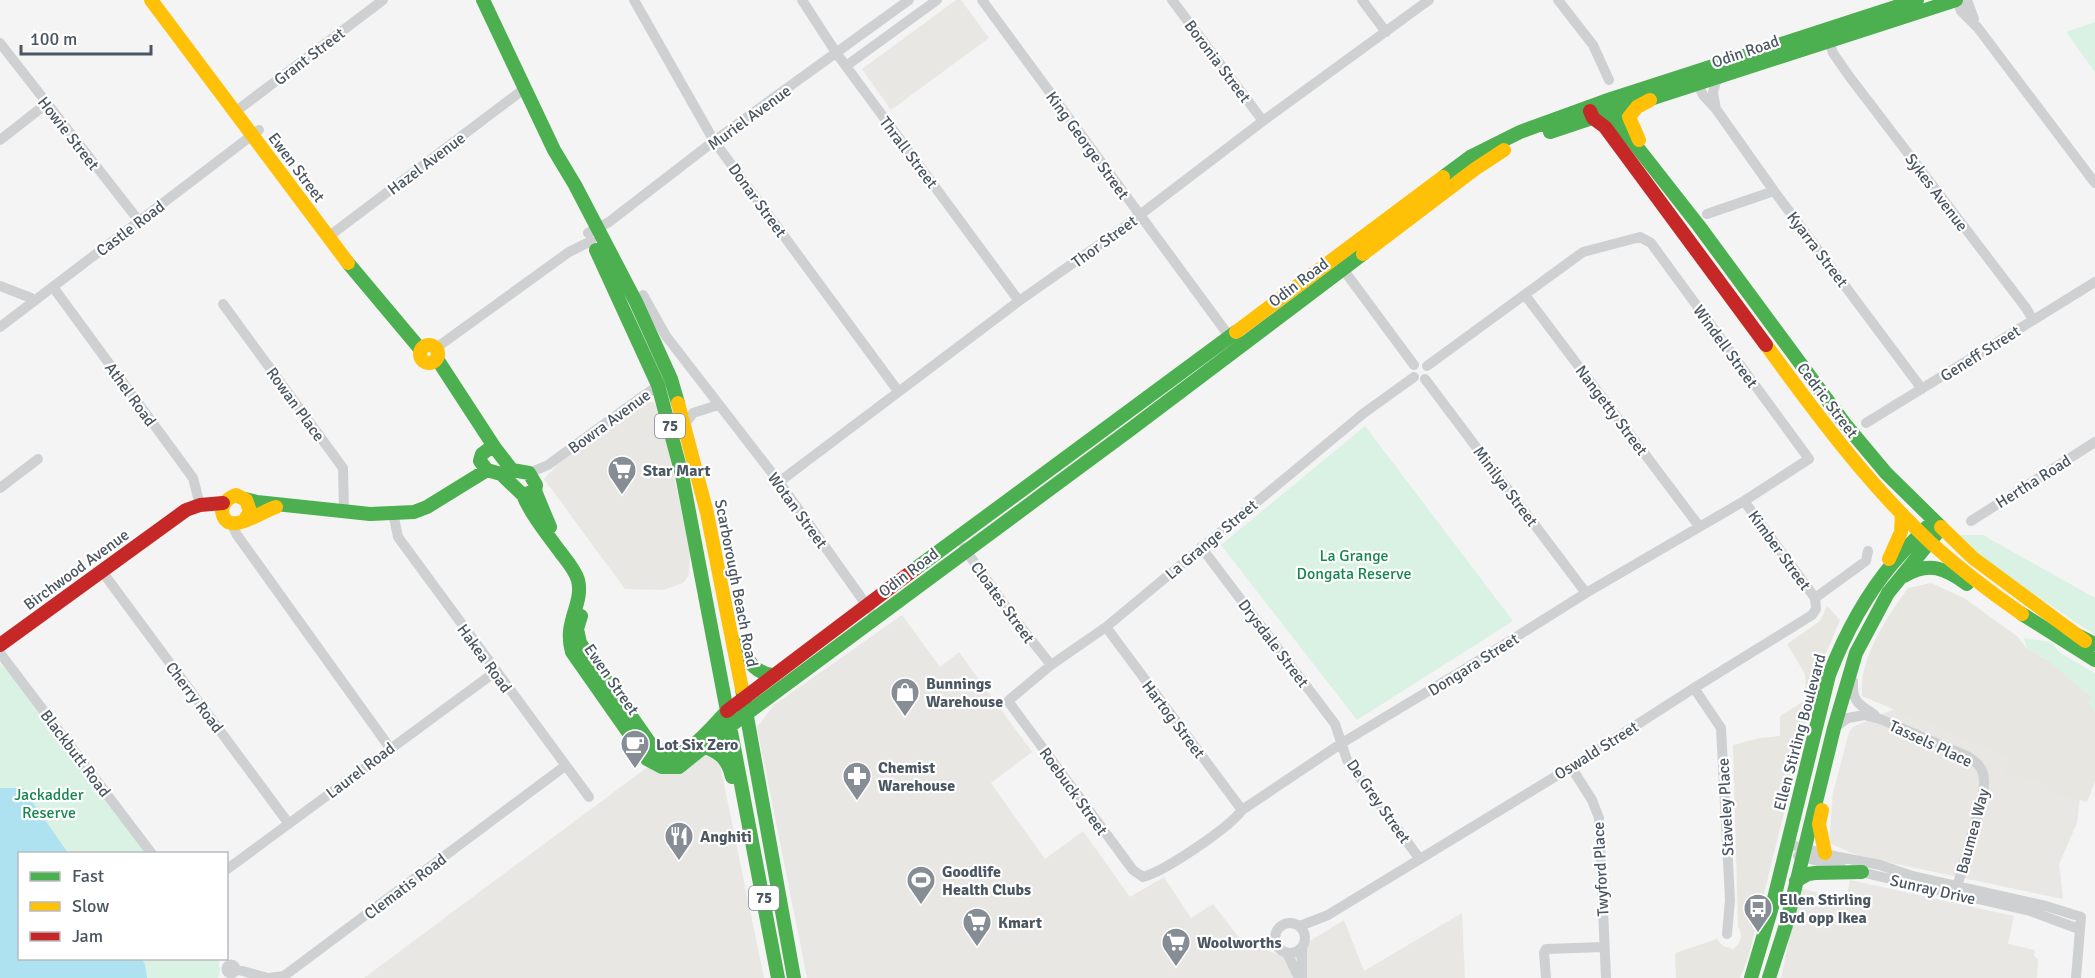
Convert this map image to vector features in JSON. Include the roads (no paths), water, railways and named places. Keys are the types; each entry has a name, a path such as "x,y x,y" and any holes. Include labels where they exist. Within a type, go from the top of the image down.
{"main road":[{"name":"Ewen Street","path":"151,0 256,133 331,235 430,353 474,426 486,458 501,474 531,486"},
{"name":"Ewen Street","path":"161,0 238,110"},
{"name":"Scarborough Beach Road","path":"483,0 554,150 566,188 592,234 685,424 696,466 747,712 794,978"},
{"name":"Odin Road","path":"1831,34 1917,0"},
{"name":"Odin Road","path":"727,711 866,605 1131,429 1233,342 1480,151 1520,132 1591,113 1831,34 1957,0"},
{"name":"Odin Road","path":"1607,106 1650,100 1695,79"},
{"path":"1650,100 1637,107 1629,117 1635,133 1660,177"},
{"name":"Cedric Street","path":"1607,106 1863,447 1886,473 1973,558 2075,634 2095,646"},
{"name":"Cedric Street","path":"1591,113 1605,127 1852,459 1902,514 1925,538 2007,604 2095,660"},
{"name":"Scarborough Beach Road","path":"665,382 751,841 772,936 778,978"},
{"name":"Ewen Street","path":"486,458 518,474 531,486 542,529 577,578 579,589 567,628 568,644 638,736 667,756 674,756 683,752 727,711"},
{"name":"Birchwood Avenue","path":"233,517 225,499 232,496 285,505 370,514 414,512 453,489 486,458"},
{"path":"233,517 250,510 244,499"},
{"name":"Birchwood Avenue","path":"0,645 186,510 200,505 233,517"},
{"name":"Birchwood Avenue","path":"172,520 201,513 233,517 285,505"},
{"path":"1868,596 1901,536 1902,514"},
{"name":"Ellen Stirling Boulevard","path":"1769,978 1786,925 1850,668 1869,625 1925,538 1937,525"},
{"name":"Ellen Stirling Boulevard","path":"1751,978 1762,947 1829,675 1840,646 1868,596 1893,562 1925,538"},
{"name":"Odin Road","path":"730,726 875,617 961,544"},
{"path":"715,555 745,658 750,666 759,672 772,675"},
{"path":"1896,582 1911,571 1931,566 1956,576 1986,599 2007,604"},
{"path":"750,730 765,712 818,669 827,653"},
{"name":"Ewen Street","path":"638,736 647,759 656,765 670,769 679,767 730,726"},
{"path":"705,747 726,758 739,816 751,841"},
{"path":"1819,788 1822,806 1820,824 1825,853"},
{"path":"1796,881 1815,873 1862,872"}],"street":[{"name":"Grant Street","path":"238,110 383,0"},
{"name":"Donar Street","path":"634,0 714,141 898,391"},
{"name":"Thrall Street","path":"802,0 837,54 1019,301"},
{"name":"Muriel Avenue","path":"430,353 569,252 714,141 909,0"},
{"path":"846,66 937,0"},
{"name":"King George Street","path":"982,0 1233,342"},
{"name":"Boronia Street","path":"1172,0 1263,121"},
{"path":"1362,0 1386,32"},
{"name":"Thor Street","path":"779,482 1019,301 1429,0"},
{"path":"1558,0 1593,45 1609,80"},
{"path":"1957,0 1961,11 1978,28 2095,182"},
{"path":"1966,0 1978,28"},
{"name":"Sykes Avenue","path":"1831,34 1840,51 1841,64 2033,320"},
{"name":"Howie Street","path":"0,43 139,221"},
{"path":"1715,72 1713,92 1716,109"},
{"name":"Kyarra Street","path":"1695,79 1774,191 1922,389"},
{"name":"Hazel Avenue","path":"331,235 524,89"},
{"path":"0,140 46,104"},
{"name":"Castle Road","path":"0,327 256,133"},
{"path":"1707,214 1774,191"},
{"name":"Windell Street","path":"1525,295 1583,252 1640,237 1651,243 1809,459"},
{"path":"1338,263 1419,380 1425,379 1430,373 1427,366 1420,362 1414,371"},
{"name":"Geneff Street","path":"1866,423 2095,282"},
{"path":"0,286 31,298 33,302"},
{"name":"Athel Road","path":"53,287 193,478 200,505"},
{"name":"Wotan Street","path":"643,295 666,336 779,482 875,617"},
{"path":"1427,366 1525,295"},
{"name":"Nangetty Street","path":"1525,295 1699,526"},
{"name":"Rowan Place","path":"223,304 343,468 344,511"},
{"name":"La Grange Street","path":"1008,702 1051,664 1106,627 1414,371"},
{"name":"Minilya Street","path":"1425,379 1586,593"},
{"name":"Bowra Avenue","path":"531,486 548,465 665,382"},
{"path":"685,424 693,413 718,405"},
{"name":"Hertha Road","path":"1971,521 2095,442"},
{"path":"0,488 38,459"},
{"name":"Dongara Street","path":"1143,877 1151,875 1192,849 1236,819 1242,810 1342,743 1466,669 1586,593 1744,501 1809,459"},
{"name":"Kimber Street","path":"1744,501 1815,598"},
{"name":"Hakea Road","path":"393,513 398,537 589,797"},
{"path":"233,517 242,530 245,547 390,748"},
{"name":"Cloates Street","path":"961,544 1013,617 1051,664"},
{"name":"Drysdale Street","path":"1201,547 1335,724 1342,743"},
{"name":"Oswald Street","path":"1302,937 1328,915 1571,767 1812,615 1816,609 1815,598 1866,561 1868,551"},
{"name":"Cherry Road","path":"101,570 289,824"},
{"name":"Hartog Street","path":"1106,627 1242,810"},
{"name":"Blackbutt Road","path":"0,652 150,852"},
{"name":"Tassels Place","path":"1850,668 1853,680 1852,693 1856,701 1880,719"},
{"name":"Laurel Road","path":"228,869 495,672"},
{"name":"Staveley Place","path":"1694,688 1721,728 1730,900 1727,934"},
{"name":"Roebuck Street","path":"1008,702 1133,870 1143,877"},
{"name":"Tassels Place","path":"1834,728 1848,718 1864,715 1880,719 1967,756 1982,768"},
{"name":"De Grey Street","path":"1342,743 1347,760 1419,858"},
{"name":"Clematis Road","path":"228,968 268,978 284,976 565,766"},
{"name":"Twyford Place","path":"1571,767 1592,800 1599,818 1606,978"},
{"name":"Baumea Way","path":"1956,890 1983,794 1985,779 1982,768"},
{"name":"Sunray Drive","path":"1786,848 1862,872 1956,890 2046,906 2080,917 2079,929 2030,911 1956,890 1880,865 1825,853 1803,852"},
{"path":"1290,923 1302,937 1301,978 1287,953 1277,944 1278,930 1290,923"},
{"path":"2076,978 2079,929"},
{"path":"1287,953 1297,951 1302,937"},
{"path":"1546,978 1544,953 1546,949 1604,947"}],"water":[{"path":"0,788 23,788 67,852 18,852 18,960 142,960 145,964 147,978 0,978"}],"place":[{"name":"Star Mart","path":"622,496"},
{"name":"Bunnings Warehouse","path":"905,718"},
{"name":"Lot Six Zero","path":"635,770"},
{"name":"Chemist Warehouse","path":"857,802"},
{"name":"Anghiti","path":"679,862"},
{"name":"Goodlife Health Clubs","path":"921,906"},
{"name":"Ellen Stirling Bvd opp Ikea","path":"1758,934"},
{"name":"Kmart","path":"977,948"},
{"name":"Woolworths","path":"1176,968"}],"park label":[{"name":"La Grange Dongata Reserve","path":"1354,564"},
{"name":"Jackadder Reserve","path":"49,803"}]}
